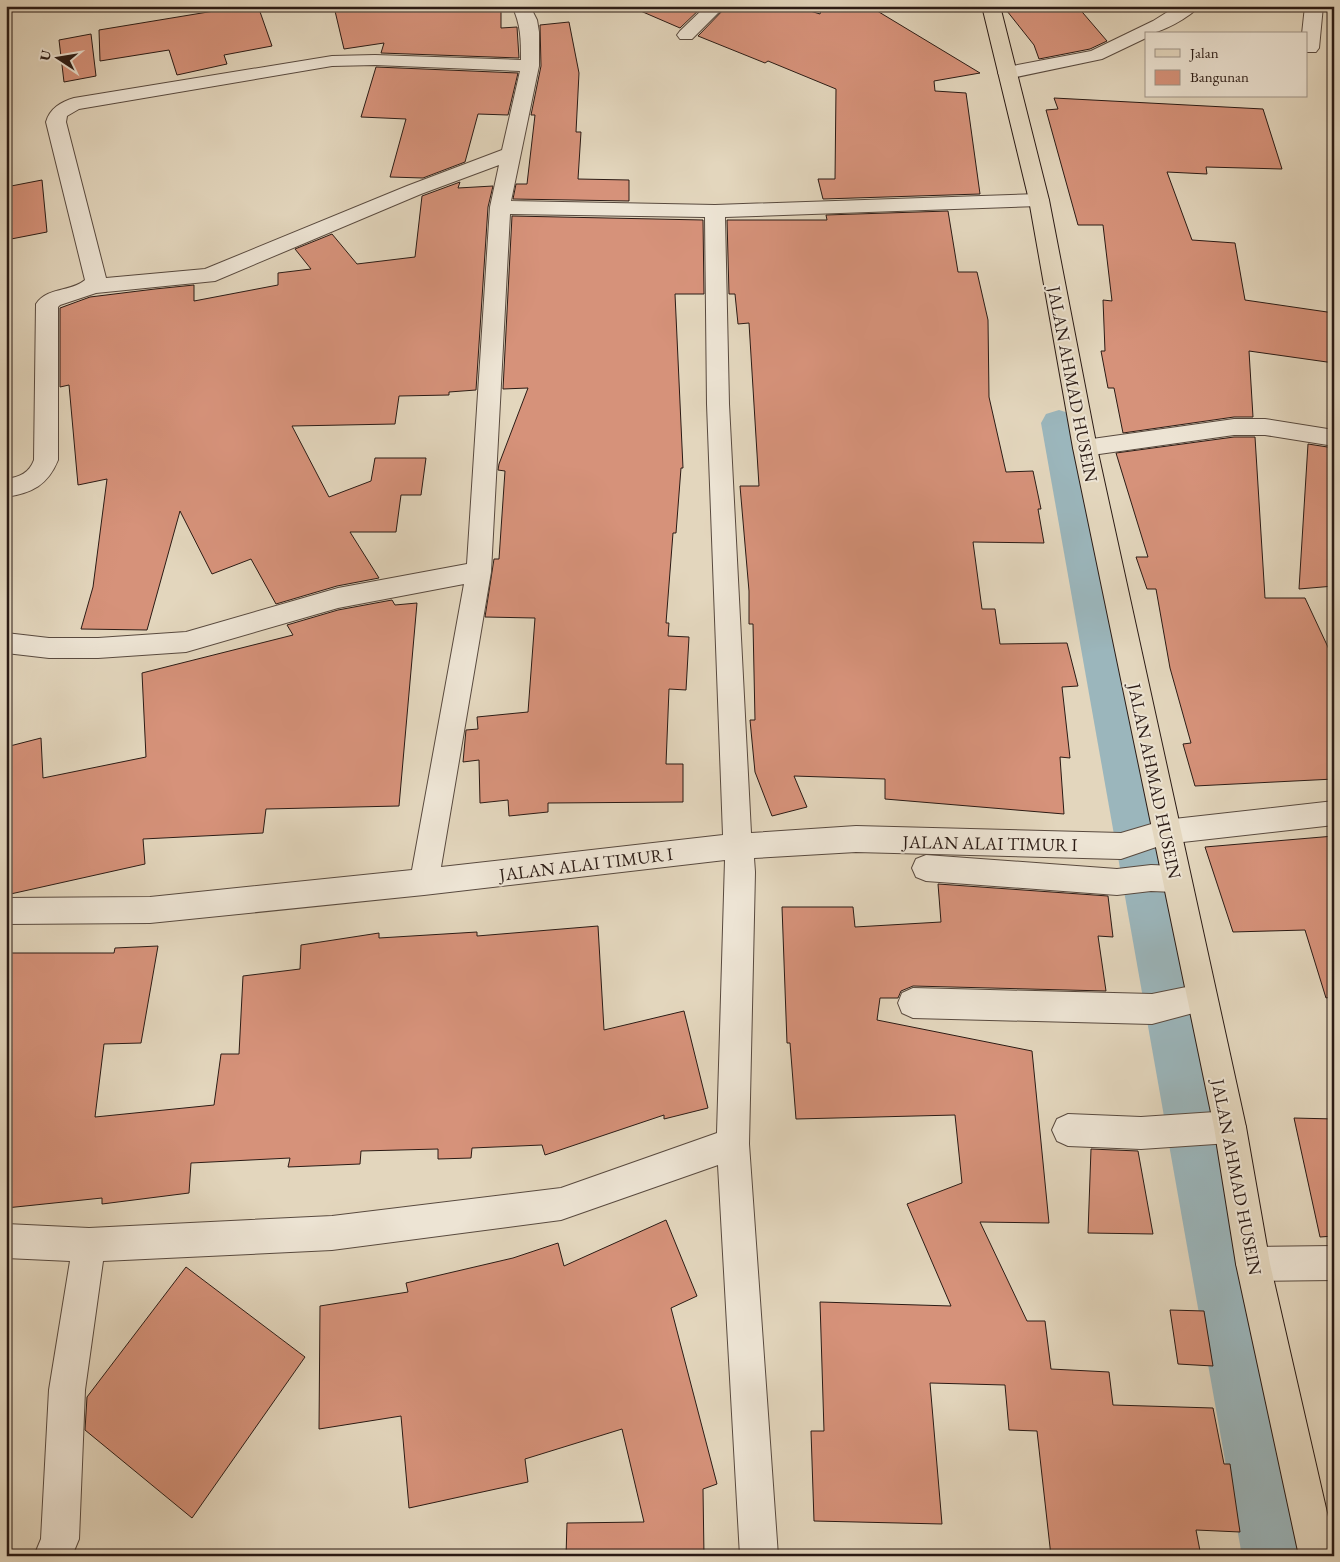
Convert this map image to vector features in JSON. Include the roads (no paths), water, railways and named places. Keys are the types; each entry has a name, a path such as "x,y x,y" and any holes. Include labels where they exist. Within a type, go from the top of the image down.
{"main road":[{"name":"JALAN AHMAD HUSEIN","path":"991,6 1039,200 1085,448 1144,839 1163,878 1202,998 1217,1127 1253,1264 1318,1556"}],"street":[{"path":"424,882 479,572 500,207 530,66 530,32 528,20 521,6"},
{"path":"686,35 716,6"},
{"path":"1007,73 1096,55 1159,25 1190,6"},
{"path":"1310,48 1314,6"},
{"path":"92,286 96,280 56,122 57,116 65,108 74,104 332,61 375,60 530,66"},
{"path":"6,488 24,485 35,480 42,471 46,460 47,304 61,295 92,286 208,276 414,190 512,153"},
{"path":"500,207 715,211 1039,200"},
{"path":"715,211 718,404 738,846 741,872 733,1144 760,1556"},
{"path":"1085,448 1234,427 1265,427 1334,438"},
{"path":"6,643 49,648 98,648 186,642 338,598 479,572"},
{"name":"JALAN ALAI TIMUR I","path":"6,911 150,910 424,882 738,846 856,840 1144,839 1334,813"},
{"path":"926,868 1117,882 1163,878"},
{"path":"913,1002 1162,1007 1202,998"},
{"path":"1068,1130 1141,1132 1217,1127"},
{"path":"6,1241 89,1246 332,1233 561,1204 733,1144"},
{"path":"53,1556 60,1539 67,1390 89,1246"},
{"path":"1253,1264 1334,1264"}],"waterway":[{"path":"1059,423 1271,1556"}]}
